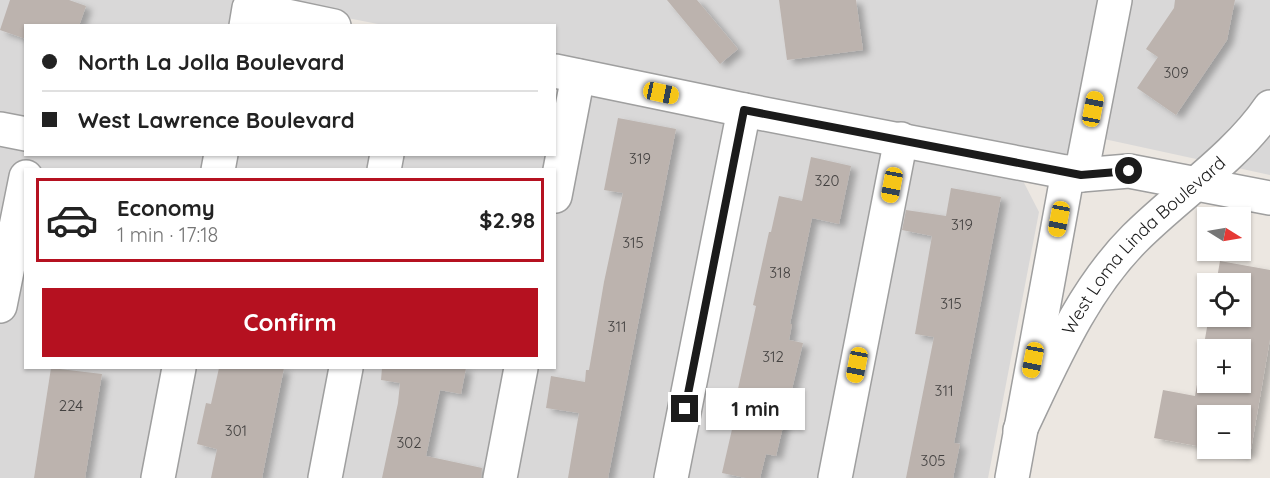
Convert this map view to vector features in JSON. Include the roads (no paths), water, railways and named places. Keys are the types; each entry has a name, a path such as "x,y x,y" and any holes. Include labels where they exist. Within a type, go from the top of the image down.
{"street":[{"name":"West Loma Linda Boulevard","path":"1012,478 1074,174 1115,0"},
{"path":"247,16 317,24"},
{"path":"556,186 567,73 1074,174 1129,171 1270,198"},
{"name":"West Loma Linda Boulevard","path":"1020,430 1058,351 1093,289 1112,264 1136,237 1248,134 1270,107"},
{"path":"671,478 744,110"},
{"path":"0,129 24,134"},
{"path":"835,478 901,140"},
{"path":"0,306 24,187"},
{"path":"158,478 179,369"},
{"path":"325,478 346,369"},
{"path":"500,478 521,369"}]}
